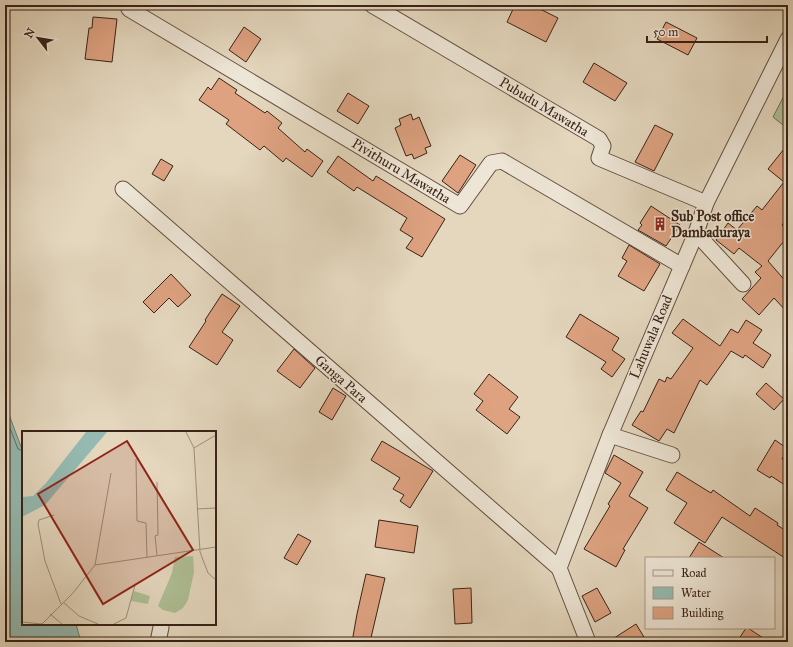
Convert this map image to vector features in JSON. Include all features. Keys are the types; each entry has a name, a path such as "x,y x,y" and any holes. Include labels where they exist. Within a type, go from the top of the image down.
{"street":[{"name":"Pubudu Mawatha","path":"372,5 599,139 603,146 599,158 706,204"},
{"name":"Pivithuru Mawatha","path":"130,9 460,206 491,164 502,161 682,266"},
{"name":"Lahuwala Road","path":"559,568 610,435 696,233 706,204 788,39"},
{"name":"Ganga Para","path":"123,189 559,568"},
{"path":"696,233 743,284"},
{"path":"610,435 672,455"},
{"path":"559,568 588,642"},
{"path":"158,642 161,627"}],"green space":[{"path":"788,88 788,129 773,117"}],"water":[{"path":"5,404 22,449 22,625 76,625 81,642 5,642"}],"building":[{"path":"515,5 532,5 558,18 546,42 507,22"},
{"path":"93,17 117,19 112,62 85,59 89,28 92,28"},
{"path":"666,22 697,38 688,55 657,39"},
{"path":"244,27 261,39 246,62 229,50"},
{"path":"594,63 627,83 615,101 583,82"},
{"path":"219,78 237,90 235,93 265,113 267,111 282,123 278,128 305,152 307,149 323,161 312,177 286,158 283,162 264,146 260,150 226,124 229,120 199,100 208,87 211,90"},
{"path":"348,93 369,106 358,124 337,111"},
{"path":"411,114 413,120 419,117 431,146 425,148 427,153 414,159 412,154 406,156 395,128 401,125 399,119"},
{"path":"655,125 673,134 654,171 635,162"},
{"path":"788,144 788,217 782,225 788,230 788,236 768,261 788,284 788,313 774,298 759,315 742,299 761,278 755,272 762,266 739,248 734,254 716,240 728,223 737,230 757,206 762,210 784,182 768,169"},
{"path":"460,155 476,165 458,193 442,181"},
{"path":"338,156 373,181 376,176 445,219 422,257 406,248 413,238 400,230 407,218 357,187 354,191 327,172"},
{"path":"161,159 173,166 164,181 152,174"},
{"name":"Sub Post office Dambaduraya","path":"651,206 680,225 666,246 638,230 642,225 640,223"},
{"path":"629,245 660,264 644,291 618,276 627,261 622,258"},
{"path":"171,274 191,295 178,307 169,298 154,313 143,302"},
{"path":"222,294 240,306 222,332 233,340 217,365 189,347"},
{"path":"580,314 619,338 612,350 625,359 612,377 601,369 606,362 566,337"},
{"path":"683,319 720,346 731,329 738,333 746,320 762,330 753,343 771,355 763,368 745,355 743,358 731,351 707,385 700,380 674,433 667,429 659,441 632,425 641,411 643,412 659,379 665,382 667,377 671,379 693,348 672,333"},
{"path":"294,349 315,368 300,388 277,371"},
{"path":"489,374 518,397 509,409 520,417 507,434 476,410 483,401 474,394"},
{"path":"766,383 784,399 774,410 756,394"},
{"path":"333,388 346,396 332,420 319,412"},
{"path":"775,440 788,449 782,459 788,462 788,487 771,476 770,478 757,470"},
{"path":"382,441 433,471 410,508 400,501 404,495 393,489 400,478 371,460"},
{"path":"614,455 643,472 629,496 648,508 623,549 625,550 616,567 584,549 610,506 608,504 621,483 605,473"},
{"path":"677,472 711,493 713,490 750,516 755,508 778,523 777,525 788,532 788,560 722,517 705,543 674,523 687,503 666,490"},
{"path":"379,520 418,526 414,553 375,547"},
{"path":"298,534 311,541 297,565 284,558"},
{"path":"699,542 722,557 690,557"},
{"path":"366,574 385,578 370,642 352,642 357,614"},
{"path":"471,588 472,623 455,624 453,589"},
{"path":"597,588 611,613 595,622 582,596"},
{"path":"636,624 647,642 608,642"},
{"path":"745,629 750,629 769,642 737,642"}],"place":[{"name":"Sub Post office Dambaduraya","path":"660,224"}]}
